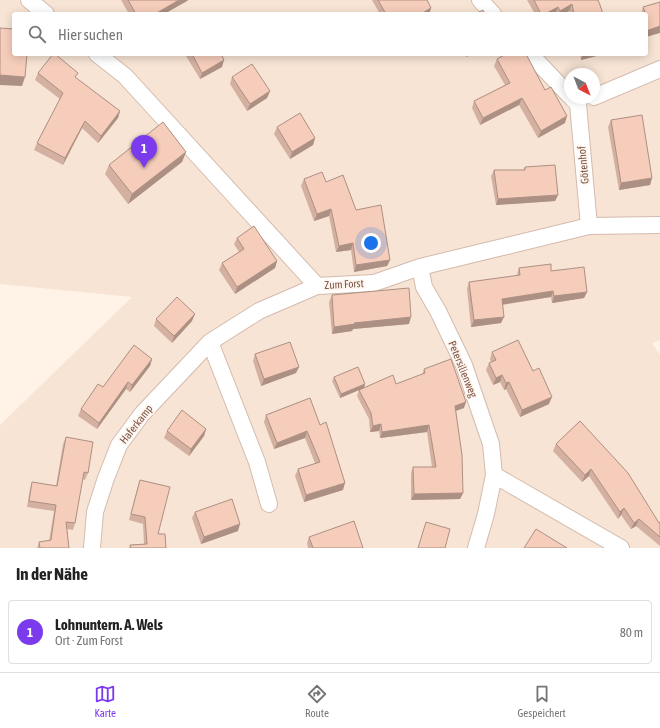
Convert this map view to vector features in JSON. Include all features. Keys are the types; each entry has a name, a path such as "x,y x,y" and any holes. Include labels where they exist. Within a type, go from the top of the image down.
{"street":[{"path":"28,0 43,12"},
{"path":"480,0 491,12"},
{"name":"Zum Forst","path":"100,56 125,76 317,286 374,283 420,267 589,226 660,225"},
{"path":"532,56 564,90"},
{"path":"600,95 660,69"},
{"name":"Götenhof","path":"574,104 589,226"},
{"name":"Petersilienweg","path":"420,267 424,286 464,365 491,444 494,475 486,514 476,548"},
{"name":"Haferkamp","path":"92,548 95,512 106,478 119,445 142,414 210,342 259,310 317,286"},
{"path":"210,342 257,462 269,504"},
{"path":"494,475 621,548"}],"shaded area":[{"path":"0,0 660,0 660,340 652,343 660,355 660,548 0,548 0,425 132,297 0,284"}],"building":[{"path":"128,0 179,0 158,12 135,12"},
{"path":"378,0 427,0 431,8 424,12 385,12"},
{"path":"534,0 598,0 602,12 574,12 572,4 560,11 558,7 549,12 540,12"},
{"path":"660,2 660,26 648,30 648,12 645,12 643,7"},
{"path":"0,28 12,29 12,56 27,56 25,77 0,75"},
{"path":"51,56 57,56 78,73 75,77 120,111 101,136 85,121 65,158 37,143 63,93 38,73"},
{"path":"193,56 222,56 224,60 202,73"},
{"path":"502,56 527,56 545,90 551,87 567,116 541,131 522,98 483,118 474,101 510,83 497,59"},
{"path":"252,64 270,91 250,104 232,77"},
{"path":"300,113 315,138 292,152 277,127"},
{"path":"642,115 652,178 621,183 611,120"},
{"path":"163,122 186,152 132,194 109,165"},
{"path":"555,165 558,195 498,199 494,170 525,170 525,167"},
{"path":"322,172 326,182 343,175 356,210 381,205 390,260 356,265 353,243 339,246 331,209 317,214 304,179"},
{"path":"254,226 277,261 237,287 222,263 244,249 237,238"},
{"path":"551,264 551,271 584,267 587,292 554,296 553,291 502,299 504,317 474,320 469,282 520,275 519,268"},
{"path":"409,288 411,317 354,323 355,324 334,327 332,295"},
{"path":"177,297 195,314 174,336 156,319"},
{"path":"518,340 533,371 539,368 552,397 522,410 509,382 506,383 502,375 496,378 489,363 496,360 492,352"},
{"path":"290,342 299,367 264,379 255,354"},
{"path":"134,345 152,359 132,385 128,382 99,423 81,409 98,384 103,387"},
{"path":"451,359 466,402 455,406 462,455 463,493 414,494 413,467 436,467 429,425 382,432 381,424 373,426 371,413 359,390 393,375 396,384 425,373 424,369"},
{"path":"358,367 365,384 341,394 334,377"},
{"path":"310,398 320,425 326,422 345,483 306,495 298,469 320,462 307,431 277,443 266,415"},
{"path":"182,410 206,429 191,449 167,431"},
{"path":"580,421 628,473 659,523 660,522 660,537 639,519 634,523 624,508 620,512 591,469 585,475 556,444"},
{"path":"66,437 93,442 88,473 84,472 75,523 66,522 69,548 40,548 39,542 51,540 56,505 29,501 32,482 57,486"},
{"path":"140,480 170,487 158,534 165,534 166,548 131,548 130,545 147,544 145,517 131,514"},
{"path":"232,499 240,524 204,537 195,512"},
{"path":"354,521 363,548 313,548 309,537"},
{"path":"426,522 450,529 445,548 418,548"},
{"path":"536,529 567,548 524,548"}],"place":[{"name":"Lohnuntern. A. Wels","path":"144,168"}]}
